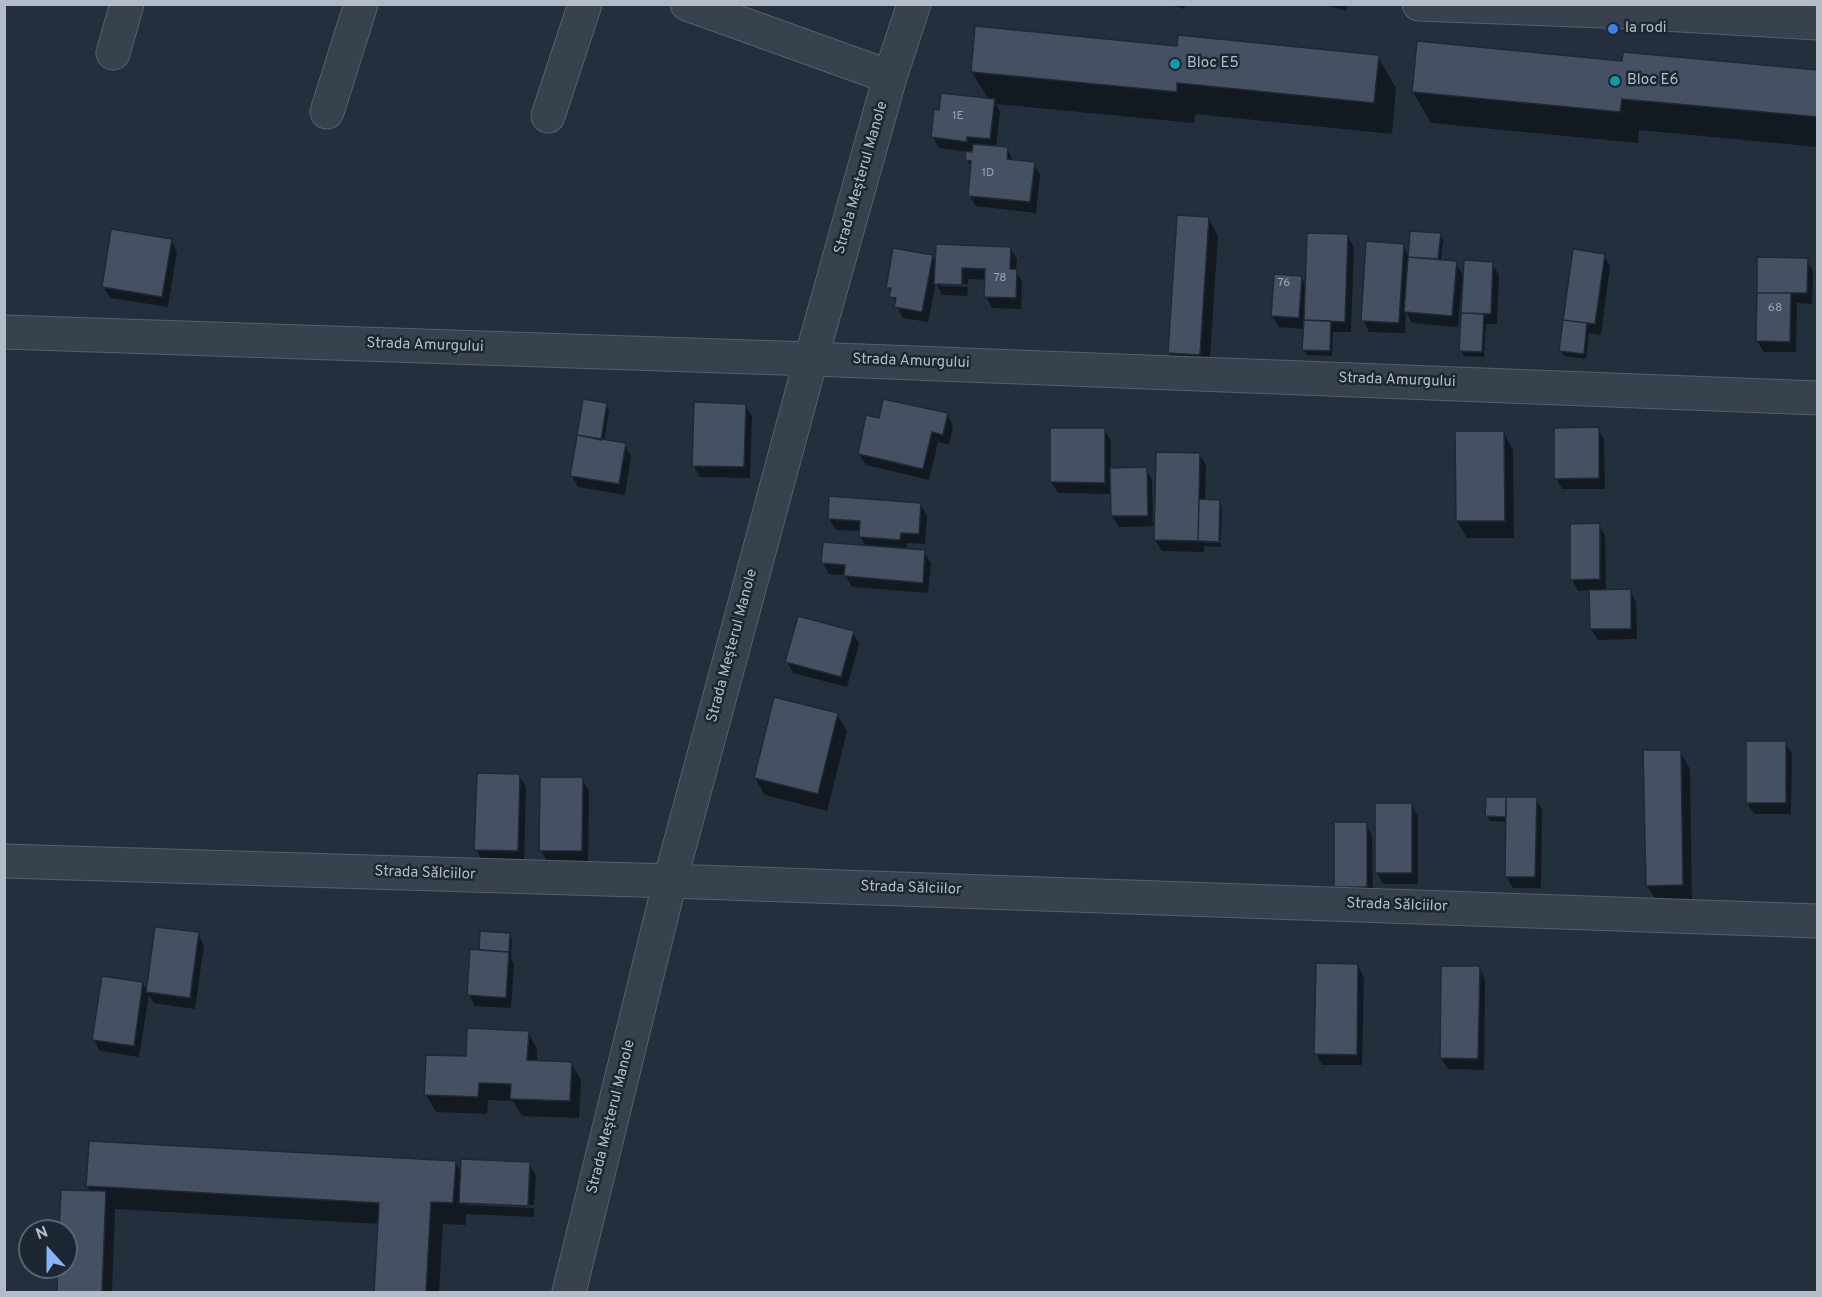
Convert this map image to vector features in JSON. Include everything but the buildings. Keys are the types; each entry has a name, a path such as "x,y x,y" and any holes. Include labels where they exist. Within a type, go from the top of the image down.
{"street":[{"path":"113,53 127,4"},
{"path":"327,112 361,4"},
{"path":"548,116 585,4"},
{"path":"687,4 890,76"},
{"name":"Strada Meșterul Manole","path":"569,1293 670,881 811,358 890,76 914,4"},
{"path":"1419,4 1628,12 1682,10 1818,23"},
{"name":"Strada Amurgului","path":"4,332 811,358 1818,398"},
{"name":"Strada Sălciilor","path":"4,861 670,881 1818,921"}],"place":[{"name":"la rodi","path":"1613,29"},
{"name":"Bloc E5","path":"1175,64"},
{"name":"Bloc E6","path":"1615,81"}]}
